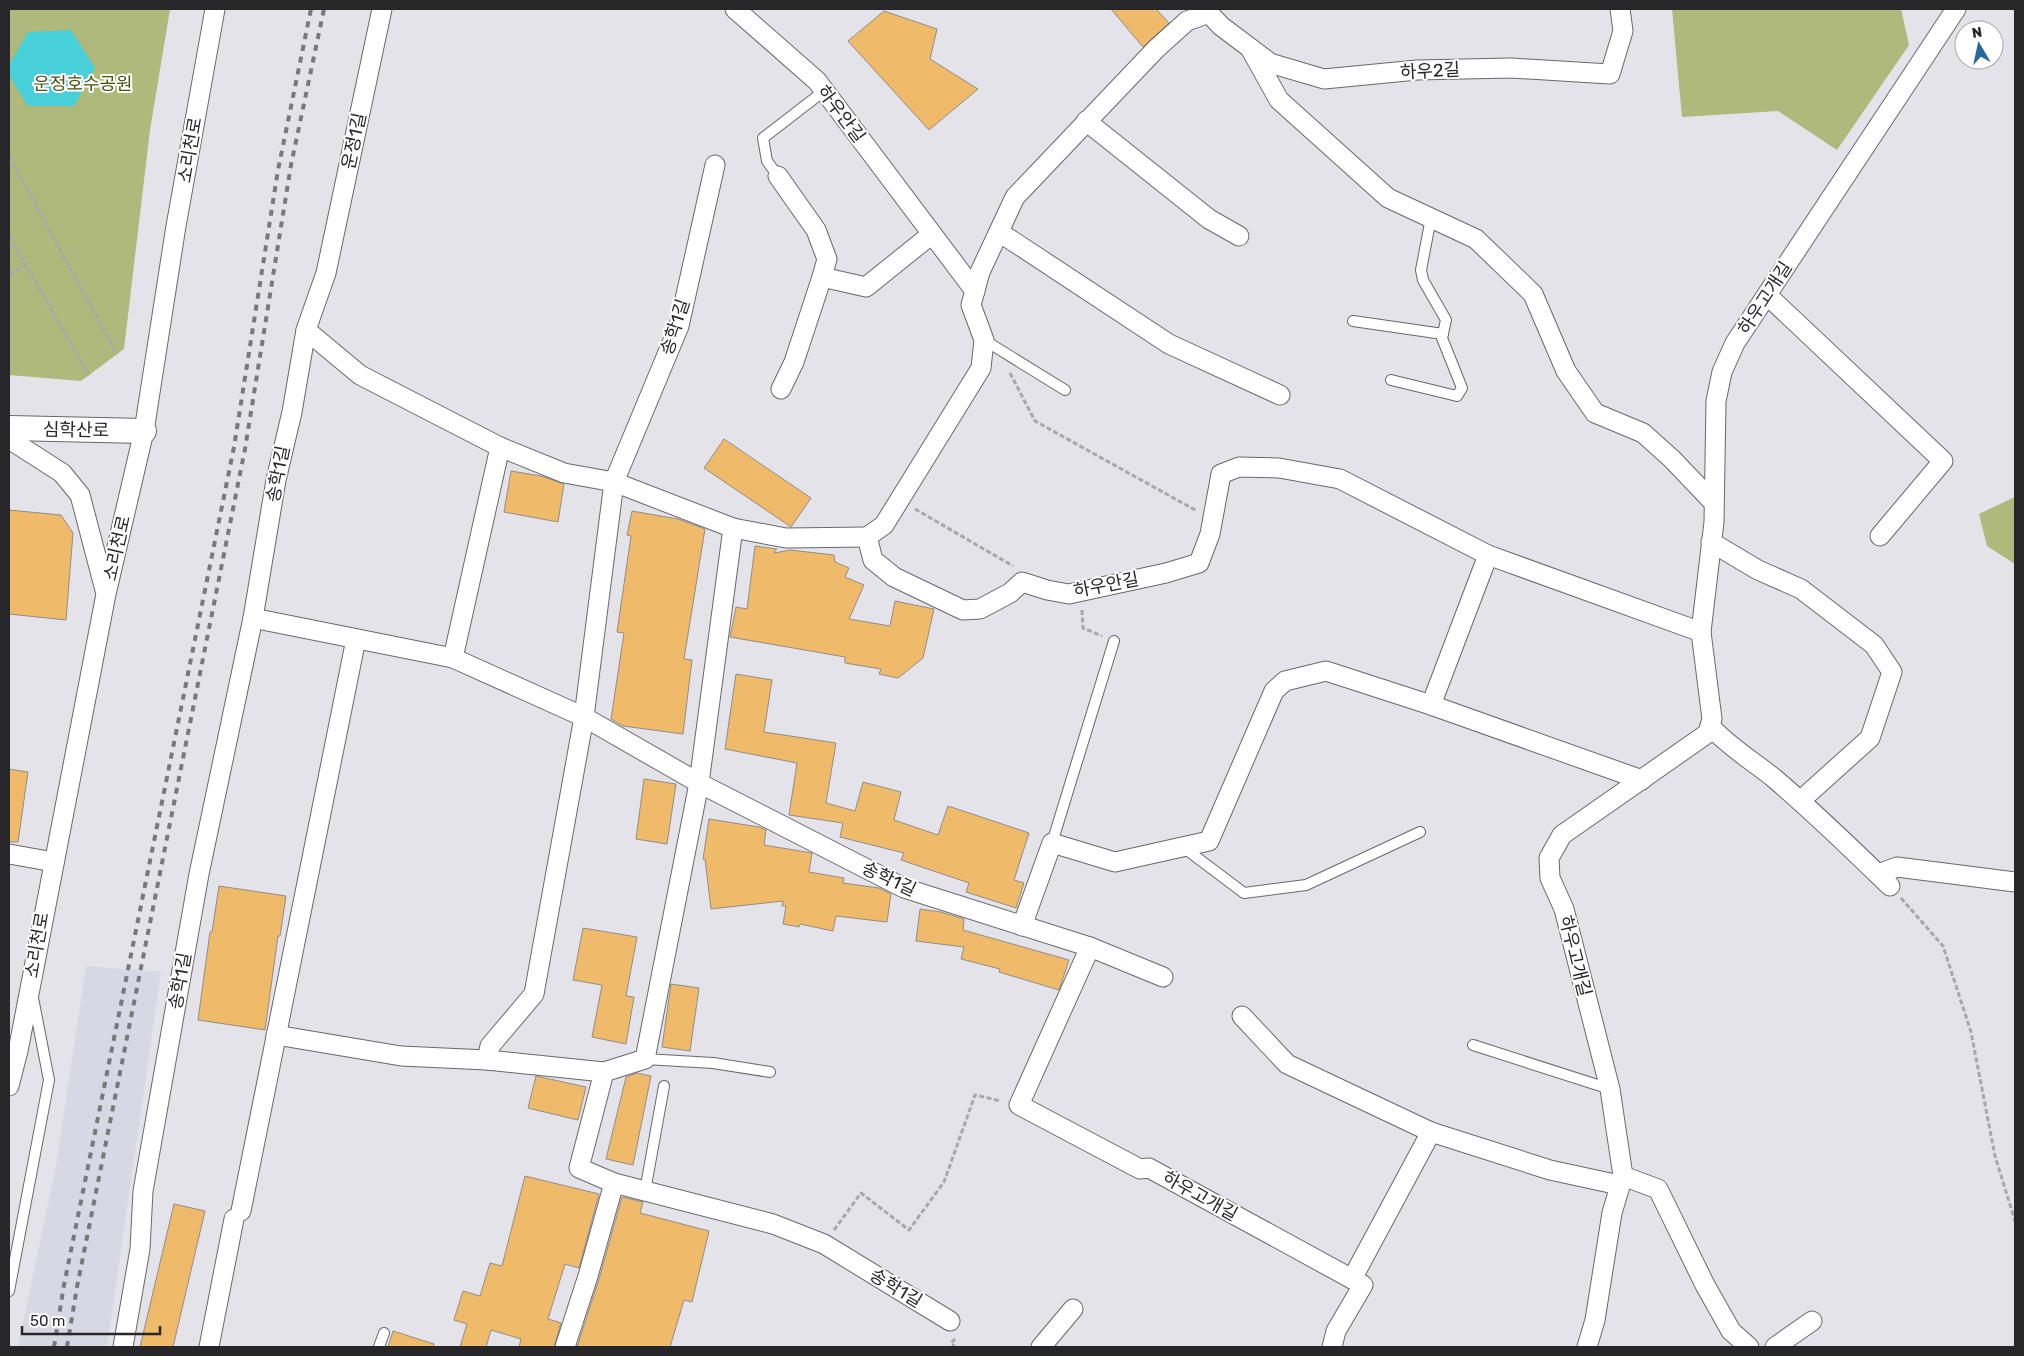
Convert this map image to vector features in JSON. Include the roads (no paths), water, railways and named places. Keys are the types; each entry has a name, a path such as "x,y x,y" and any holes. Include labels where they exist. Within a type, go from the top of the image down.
{"street":[{"name":"소리천로","path":"9,1086 18,1052 106,594 144,431 176,226 214,9"},
{"name":"운정1길","path":"326,273 382,9"},
{"name":"하우안길","path":"735,9 816,81 975,291"},
{"name":"하우2길","path":"1207,11 1221,26 1270,63 1324,79 1417,70 1502,68 1610,74 1623,30 1620,9"},
{"name":"하우고개길","path":"1587,1347 1595,1320 1612,1213 1621,1181 1610,1089 1564,909 1550,878 1549,858 1562,835 1708,733 1712,719 1702,632 1711,542 1716,402 1722,372 1735,343 1956,9"},
{"path":"306,330 360,375 500,447 564,473 614,482 733,528 786,538 867,537 884,525 981,368 990,344 971,304 980,272 1015,197 1156,49 1187,21 1207,11"},
{"path":"1250,48 1279,100 1388,198 1476,239 1533,294 1566,371 1595,413 1643,433 1672,459 1713,502"},
{"path":"1086,122 1209,219 1239,236"},
{"name":"송학1길","path":"488,1060 490,1046 534,994 584,717 614,482 679,326 715,165"},
{"path":"778,176 816,230 827,259 794,362 781,389"},
{"path":"999,232 1169,344 1280,395"},
{"path":"822,277 866,287 932,234"},
{"name":"송학1길","path":"123,1347 140,1249 143,1192 200,874 253,618 276,480 292,412 306,330 326,273"},
{"path":"1767,294 1943,461 1880,536"},
{"name":"심학산로","path":"9,428 144,431"},
{"path":"9,439 62,473 80,495 106,594"},
{"path":"453,658 500,447"},
{"name":"하우안길","path":"867,537 873,560 894,577 963,610 980,608 1010,593 1022,582 1069,594 1166,574 1199,563 1210,534 1221,474 1239,467 1279,468 1340,478 1488,555"},
{"path":"276,1035 401,1056 488,1060 604,1072 645,1059 699,783 733,528"},
{"path":"1711,542 1758,570 1800,589 1874,645 1892,672 1870,738 1800,801"},
{"path":"1431,705 1488,555 1702,632"},
{"name":"송학1길","path":"253,618 453,658 584,717 699,783 904,888 1090,947 1163,977"},
{"path":"209,1347 276,1035 356,639"},
{"path":"1022,926 1052,843 1115,862 1209,841 1274,691 1285,681 1326,671 1431,705 1642,780"},
{"path":"1710,726 1720,738 1775,779 1800,801 1884,880 1897,867 2015,882"},
{"path":"9,854 54,862"},
{"name":"하우고개길","path":"1090,947 1019,1105 1140,1169 1149,1168 1352,1279"},
{"path":"1242,1016 1287,1064 1431,1132 1550,1170 1610,1183 1621,1181 1658,1189 1730,1331 1749,1347"},
{"name":"송학1길","path":"604,1072 579,1168 614,1183 773,1224 824,1244 950,1321"},
{"path":"1332,1347 1336,1331 1363,1285 1352,1279 1431,1132"},
{"path":"565,1347 588,1276 614,1183"},
{"path":"1041,1347 1073,1308"},
{"path":"1775,1347 1812,1321"}],"lane":[{"path":"778,176 767,161 763,138 824,91"},
{"path":"1391,380 1457,396 1462,388 1442,338 1446,320 1423,280 1421,270 1431,218"},
{"path":"1353,321 1443,334"},
{"path":"990,344 1065,390"},
{"path":"1052,843 1114,641"},
{"path":"1183,847 1244,893 1306,885 1420,832"},
{"path":"9,1291 50,1080 30,983"},
{"path":"1473,1045 1610,1089"},
{"path":"645,1059 713,1063 770,1072"},
{"path":"645,1191 664,1086"},
{"path":"379,1347 384,1333"}],"water":[{"path":"71,30 95,68 74,106 28,106 9,75 9,65 28,32"}],"railway":[{"path":"54,1347 64,1285 234,447 278,170 311,9"},
{"path":"67,1347 77,1287 245,449 291,165 324,9"}],"park label":[{"name":"운정호수공원","path":"83,84"}]}
